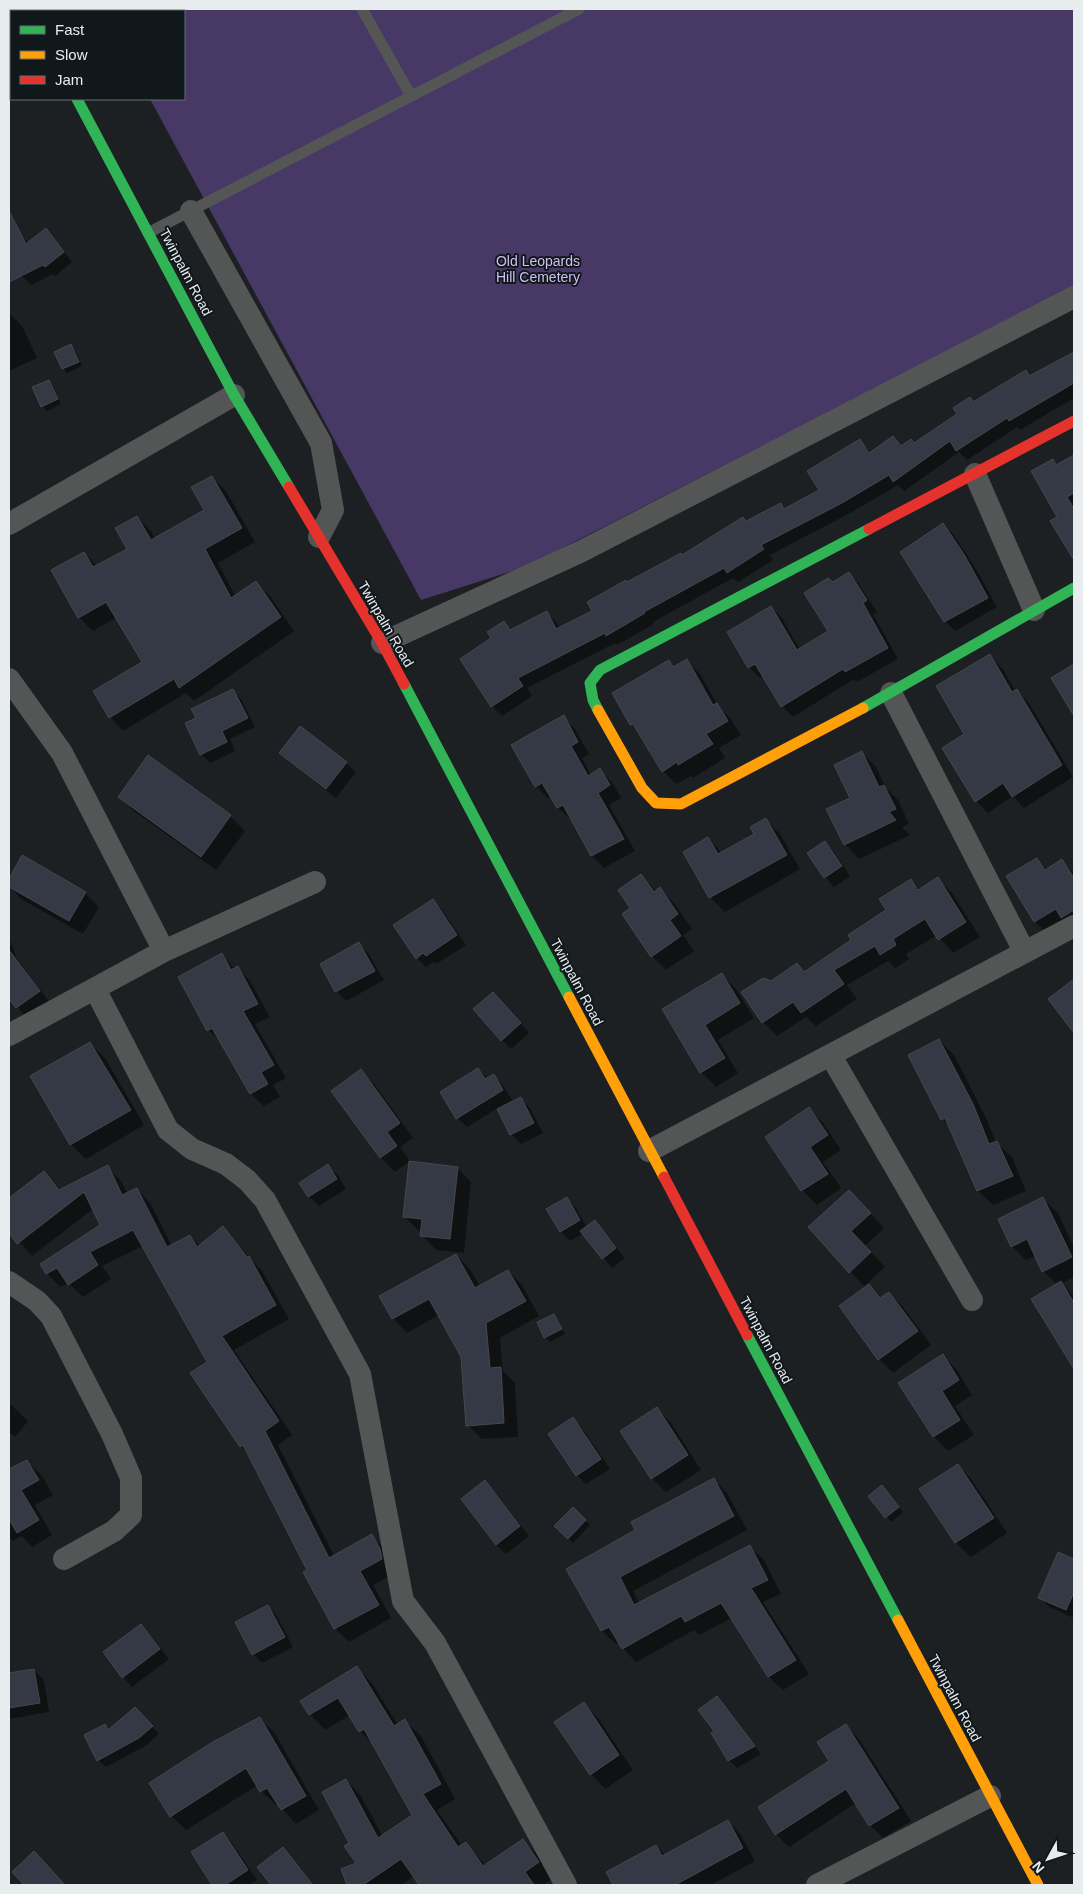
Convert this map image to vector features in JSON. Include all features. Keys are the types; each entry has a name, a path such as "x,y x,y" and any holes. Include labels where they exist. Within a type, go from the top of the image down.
{"main road":[{"name":"Twinpalm Road","path":"78,100 234,395 382,643 1038,1885"},
{"path":"1074,421 600,670 590,683 593,700 642,788 656,803 681,804 891,692 1074,588"}],"street":[{"path":"191,211 321,443 333,510 319,537"},
{"path":"382,643 582,551 1074,297"},
{"path":"9,524 234,395"},
{"path":"975,474 1034,610"},
{"path":"9,679 62,752 164,951"},
{"path":"891,692 1024,951"},
{"path":"9,1035 164,951 315,882"},
{"path":"649,1151 1074,926"},
{"path":"95,989 168,1130 192,1148 226,1164 247,1180 265,1200 360,1374 403,1601 435,1643 566,1885"},
{"path":"831,1056 972,1300"},
{"path":"9,1282 37,1301 52,1316 112,1434 131,1478 131,1514 114,1531 64,1559"},
{"path":"817,1885 990,1796"}],"lane":[{"path":"362,9 412,96"},
{"path":"148,233 579,9"}],"green space":[{"name":"Old Leopards Hill Cemetery","path":"1074,9 1074,287 525,567 421,600 151,100 185,100 185,10 102,10"}],"building":[{"path":"9,211 26,244 46,228 64,252 45,267 43,265 9,282"},
{"path":"71,344 79,362 62,369 54,352"},
{"path":"1074,352 1074,383 1009,421 1007,418 956,451 950,441 893,482 889,475 842,503 761,545 764,549 727,573 724,568 644,612 606,636 605,633 518,678 523,686 491,707 460,659 491,638 487,632 504,621 510,630 547,611 556,629 592,611 587,602 626,580 627,582 681,553 682,555 743,517 746,521 781,503 784,509 819,490 807,471 860,439 869,453 893,436 901,446 911,439 914,443 957,414 953,408 970,397 973,402 1026,370 1029,376"},
{"path":"49,380 58,399 41,407 32,387"},
{"path":"1074,455 1074,493 1067,497 1074,506 1074,560 1050,521 1057,517 1031,471 1053,459 1056,465"},
{"path":"212,476 242,528 205,549 231,598 256,581 281,617 179,688 174,679 109,718 93,691 142,662 106,602 78,618 51,570 84,552 93,567 127,549 115,528 137,516 151,540 204,510 191,487"},
{"path":"943,523 965,556 988,598 944,622 900,552"},
{"path":"849,572 867,600 863,603 888,648 845,672 843,669 781,707 755,664 748,668 727,632 771,606 797,650 828,631 804,593 828,578 833,582"},
{"path":"990,654 1012,692 1017,689 1062,765 1012,797 1003,783 975,802 942,748 964,734 936,686"},
{"path":"687,659 713,705 717,703 728,721 706,734 713,744 678,765 677,762 662,772 633,724 630,725 612,693 669,660 673,667"},
{"path":"1074,664 1074,716 1051,678"},
{"path":"233,689 248,718 222,731 227,742 200,755 185,723 196,718 191,709"},
{"path":"564,715 578,742 571,746 588,776 600,768 610,785 598,793 624,839 591,856 563,805 557,808 542,783 535,787 511,745"},
{"path":"300,726 347,762 326,789 279,753"},
{"path":"862,751 879,787 884,785 896,809 889,812 896,820 844,845 826,809 850,798 834,765"},
{"path":"148,755 231,815 201,857 118,797"},
{"path":"766,818 787,855 709,898 683,852 708,837 718,854 754,834 750,827"},
{"path":"825,841 842,866 824,878 807,853"},
{"path":"22,855 86,892 69,921 9,887 9,879"},
{"path":"1037,858 1045,870 1062,859 1074,878 1074,910 1061,918 1056,909 1034,922 1006,876"},
{"path":"641,874 654,892 660,887 678,914 670,920 681,936 651,957 622,914 630,908 618,890"},
{"path":"938,877 966,922 938,940 925,919 893,939 896,945 880,955 875,946 834,970 844,984 801,1013 793,1002 762,1023 741,992 763,978 771,981 797,963 804,972 851,940 848,935 886,910 879,899 911,879 918,890"},
{"path":"433,899 457,935 426,956 423,953 416,959 393,925"},
{"path":"359,942 375,971 335,992 320,964"},
{"path":"9,950 40,991 16,1008 9,999"},
{"path":"222,953 231,970 238,966 258,1004 243,1011 274,1065 261,1072 268,1084 250,1094 212,1028 207,1031 178,977"},
{"path":"722,973 740,1003 705,1025 725,1058 700,1073 662,1009"},
{"path":"1074,979 1074,1033 1048,999"},
{"path":"493,992 521,1023 501,1041 473,1009"},
{"path":"939,1039 973,1104 989,1144 997,1141 1013,1176 977,1191 945,1118 941,1120 908,1055"},
{"path":"90,1042 131,1110 70,1145 30,1076"},
{"path":"478,1068 485,1079 494,1074 503,1090 456,1119 440,1092"},
{"path":"361,1069 400,1123 387,1132 397,1146 380,1158 331,1091"},
{"path":"521,1097 534,1123 510,1135 497,1109"},
{"path":"809,1107 828,1135 810,1147 828,1174 801,1191 765,1137"},
{"path":"409,1161 458,1167 450,1239 420,1236 422,1219 403,1217"},
{"path":"328,1164 337,1179 308,1197 299,1183"},
{"path":"108,1165 122,1195 137,1188 167,1247 190,1235 197,1247 223,1226 247,1257 249,1256 276,1305 222,1336 279,1421 265,1431 329,1558 372,1534 380,1549 382,1559 360,1571 379,1605 334,1629 303,1572 307,1570 243,1445 240,1447 190,1373 207,1362 133,1230 90,1252 98,1265 68,1285 57,1268 46,1274 40,1264 100,1225 84,1192 17,1244 9,1233 9,1198 44,1171 59,1190"},
{"path":"849,1190 871,1213 851,1231 871,1252 849,1273 808,1227"},
{"path":"567,1197 580,1220 560,1232 546,1209"},
{"path":"1043,1197 1072,1257 1042,1272 1027,1239 1011,1247 998,1219"},
{"path":"595,1220 616,1248 602,1259 580,1231"},
{"path":"456,1254 475,1288 508,1270 526,1301 486,1323 490,1368 501,1367 504,1423 466,1426 461,1357 429,1299 392,1319 379,1296"},
{"path":"1061,1281 1074,1303 1074,1369 1031,1299"},
{"path":"869,1284 880,1298 889,1292 918,1331 878,1360 839,1306"},
{"path":"554,1314 562,1329 544,1338 537,1322"},
{"path":"943,1354 959,1380 942,1391 960,1420 933,1437 898,1383"},
{"path":"657,1407 688,1455 651,1479 620,1431"},
{"path":"573,1417 601,1459 576,1476 548,1434"},
{"path":"27,1460 39,1480 21,1490 39,1520 17,1533 9,1519 9,1469"},
{"path":"958,1464 994,1518 955,1543 919,1489"},
{"path":"714,1478 734,1516 620,1577 634,1605 750,1545 768,1580 751,1588 796,1660 768,1677 721,1603 685,1622 681,1616 622,1649 609,1627 601,1631 566,1569 635,1530 631,1522"},
{"path":"485,1480 520,1526 496,1545 461,1499"},
{"path":"882,1485 899,1507 885,1518 868,1496"},
{"path":"573,1507 586,1520 568,1539 554,1526"},
{"path":"1058,1552 1074,1559 1074,1592 1066,1610 1038,1598"},
{"path":"268,1605 285,1637 252,1655 235,1622"},
{"path":"141,1624 160,1649 122,1678 103,1652"},
{"path":"357,1666 394,1726 405,1719 441,1784 423,1794 458,1847 466,1842 483,1866 523,1839 539,1862 525,1872 534,1885 419,1885 401,1859 363,1885 347,1885 341,1869 356,1863 344,1846 349,1843 322,1792 346,1779 378,1838 412,1815 364,1729 359,1732 338,1698 309,1715 300,1701"},
{"path":"34,1669 40,1703 9,1708 9,1673"},
{"path":"717,1696 755,1746 728,1761 711,1733 714,1731 698,1710"},
{"path":"584,1702 619,1755 590,1775 554,1722"},
{"path":"135,1707 153,1726 139,1738 97,1761 84,1735 105,1724 108,1730"},
{"path":"260,1717 306,1796 281,1810 267,1788 260,1792 246,1768 170,1817 149,1783 211,1743"},
{"path":"846,1724 899,1808 869,1826 846,1789 775,1835 758,1807 829,1761 817,1742"},
{"path":"728,1820 743,1848 675,1885 613,1885 606,1872 656,1845 662,1856"},
{"path":"223,1832 248,1870 225,1885 212,1885 191,1852"},
{"path":"283,1847 313,1885 271,1885 257,1867"},
{"path":"34,1851 65,1885 24,1885 12,1872"}],"traffic: fast":[{"path":"78,100 234,395 289,487"},
{"path":"598,710 593,700 590,683 600,670 869,529"},
{"path":"863,708 1074,588"},
{"path":"404,684 569,997"},
{"path":"747,1335 898,1620"}],"traffic: slow":[{"path":"598,710 642,788 656,803 681,804 863,708"},
{"path":"569,997 664,1177"},
{"path":"898,1620 1038,1885"}],"traffic: jam":[{"path":"869,529 1074,421"},
{"path":"289,487 382,643 404,684"},
{"path":"664,1177 747,1335"}]}
